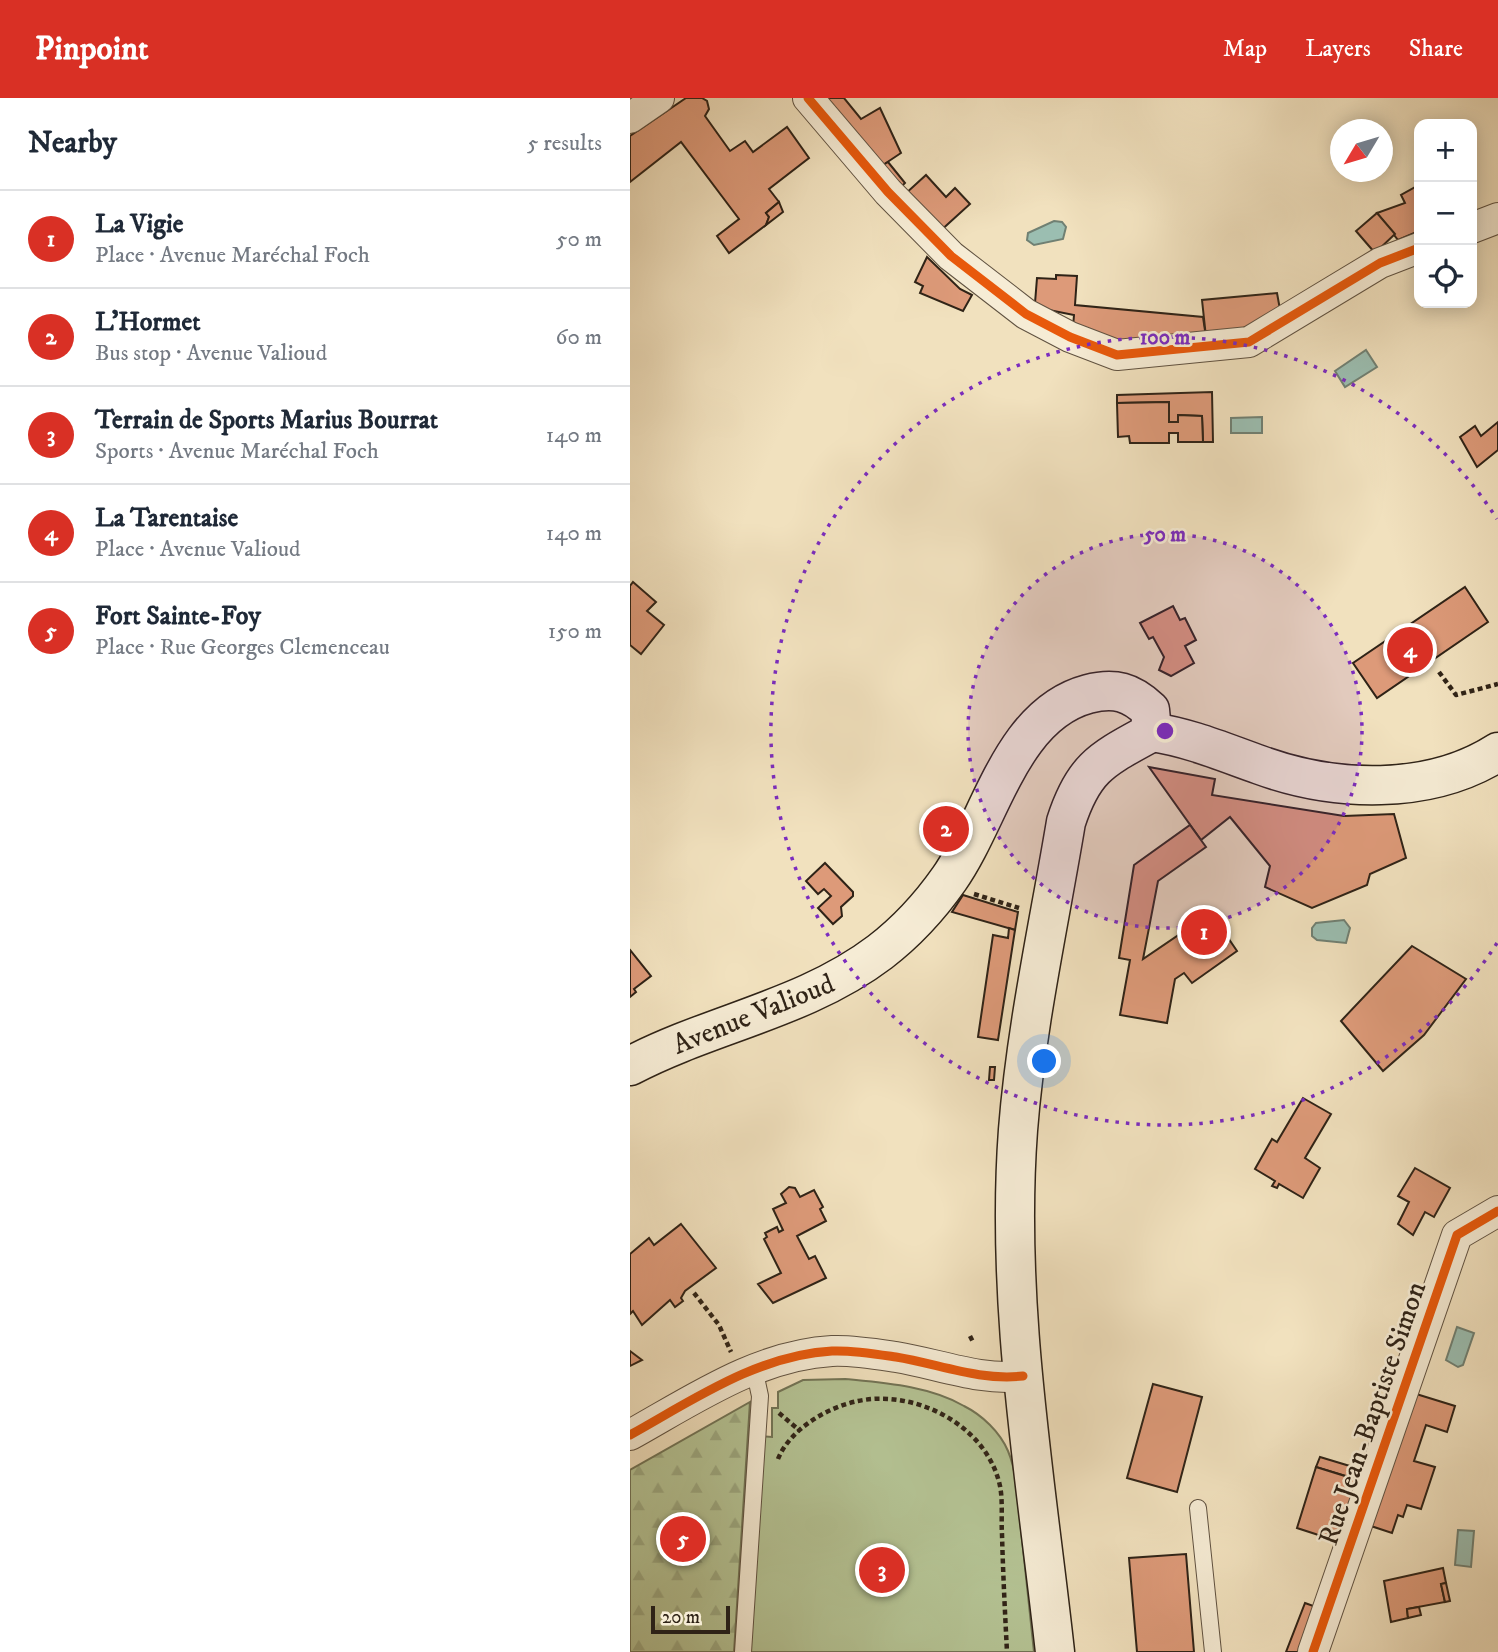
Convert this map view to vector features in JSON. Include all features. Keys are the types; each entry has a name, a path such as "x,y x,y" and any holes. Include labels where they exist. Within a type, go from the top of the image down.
{"main road":[{"name":"Avenue Valioud","path":"630,1066 666,1047 815,993 882,950 917,919 950,878 1018,752 1037,724 1061,704 1102,691 1134,694 1150,710 1152,732"},
{"path":"1055,1652 1016,1294 1018,1131 1032,1020 1066,822 1075,794 1086,776 1113,754 1152,732 1198,741 1261,765 1317,781 1362,785 1408,783 1446,776 1498,752"}],"street":[{"path":"630,118 659,98"},
{"path":"808,98 888,192 951,256 1026,314 1070,337 1117,355 1249,342 1380,263 1414,250"},
{"path":"1477,226 1498,218"},
{"name":"Rue Jean-Baptiste Simon","path":"1313,1652 1457,1235 1498,1211"},
{"path":"630,1435 743,1361 834,1350 897,1357 988,1377 1023,1376"}],"lane":[{"path":"743,1361 760,1395 743,1652"},
{"path":"1198,1508 1213,1652"}],"path":[{"path":"1439,672 1456,695 1498,684"},
{"path":"969,893 1020,908"},
{"path":"694,1293 743,1361"},
{"path":"970,1336 972,1342"},
{"path":"800,1431 822,1414 846,1403 895,1397 940,1413 967,1432 989,1460 1000,1486 1007,1652"}],"green space":[{"path":"845,1379 906,1386 950,1399 977,1414 1000,1437 1008,1451 1016,1480 1034,1652 734,1652 748,1435 772,1437 772,1408 778,1408 778,1392 803,1380"},
{"path":"750,1402 734,1652 630,1652 630,1470"}],"shaded area":[{"path":"1054,221 1062,222 1066,227 1063,239 1034,245 1027,240 1028,233"},
{"path":"1366,350 1377,367 1345,387 1335,371"},
{"path":"1262,417 1262,433 1231,433 1231,418"},
{"path":"1344,920 1350,928 1346,943 1317,940 1312,936 1312,928 1316,923"},
{"path":"1457,1327 1474,1333 1463,1365 1458,1367 1446,1360"},
{"path":"1458,1530 1474,1531 1471,1567 1455,1565"}],"building":[{"path":"686,98 702,98 707,101 709,109 705,116 730,151 745,141 753,152 787,127 809,158 769,189 779,202 766,213 769,217 766,225 729,253 717,236 739,219 681,142 630,182 630,136"},
{"path":"822,98 844,98 861,119 880,108 901,153 880,167"},
{"path":"888,162 905,183 899,189 880,167"},
{"path":"926,175 946,197 955,188 970,204 938,233 904,195"},
{"path":"1414,188 1414,233 1398,240 1377,213 1405,203 1401,195"},
{"path":"779,202 783,212 766,225 769,217 766,213"},
{"path":"1377,213 1395,234 1375,253 1356,231"},
{"path":"927,257 960,289 972,295 963,311 920,293 923,286 915,282"},
{"path":"1056,275 1077,276 1075,305 1203,317 1206,337 1121,345 1073,327 1074,315 1044,309 1035,303 1037,278 1056,279"},
{"path":"1277,293 1281,315 1208,340 1206,337 1202,300"},
{"path":"1212,392 1213,442 1203,442 1202,416 1178,415 1178,422 1169,422 1169,402 1117,403 1117,395"},
{"path":"1169,402 1169,422 1178,422 1178,415 1202,416 1203,442 1178,442 1178,433 1169,433 1169,443 1130,443 1129,436 1118,437 1117,403"},
{"path":"1498,422 1498,450 1477,467 1460,437 1475,426 1481,436"},
{"path":"633,582 656,602 647,611 664,625 641,654 630,645 630,586"},
{"path":"1465,587 1488,622 1377,698 1353,663"},
{"path":"1173,606 1180,620 1185,618 1196,640 1185,646 1194,663 1171,676 1159,670 1164,657 1153,637 1149,639 1140,623"},
{"path":"1149,767 1215,779 1212,795 1344,816 1394,814 1406,858 1370,874 1367,885 1312,908 1265,887 1270,866 1230,817 1201,840"},
{"path":"1190,825 1206,847 1158,881 1143,959 1211,913 1237,951 1192,983 1184,973 1175,979 1167,1023 1120,1015 1130,960 1119,958 1134,865"},
{"path":"825,863 853,892 853,896 841,907 842,916 833,924 818,908 831,896 824,889 818,894 806,881"},
{"path":"963,895 1018,912 1015,930 952,912"},
{"path":"1009,928 1015,930 998,1040 978,1037 993,935 1008,938"},
{"path":"1412,946 1466,979 1424,1035 1383,1071 1341,1021"},
{"path":"630,950 651,976 634,989 636,992 630,997"},
{"path":"990,1067 995,1067 994,1080 989,1080"},
{"path":"1303,1098 1331,1114 1305,1158 1320,1168 1303,1198 1279,1184 1277,1188 1272,1186 1275,1181 1255,1169 1272,1139 1277,1142"},
{"path":"1415,1168 1450,1188 1434,1217 1425,1212 1413,1235 1398,1224 1409,1202 1398,1196"},
{"path":"789,1187 795,1188 800,1197 814,1190 823,1207 820,1209 826,1221 797,1236 809,1259 815,1256 826,1278 773,1303 758,1284 781,1273 764,1239 767,1237 765,1233 777,1227 779,1232 783,1230 773,1209 786,1203 781,1194"},
{"path":"681,1224 716,1268 685,1291 681,1298 683,1301 675,1307 670,1300 642,1325 633,1311 630,1314 630,1254 649,1238 654,1245"},
{"path":"630,1351 642,1360 630,1366"},
{"path":"1153,1384 1202,1397 1177,1492 1127,1478"},
{"path":"1413,1393 1455,1406 1447,1432 1426,1425 1414,1461 1435,1467 1421,1509 1407,1505 1403,1517 1398,1515 1392,1533 1368,1525"},
{"path":"1320,1457 1363,1470 1359,1480 1316,1467"},
{"path":"1316,1467 1361,1481 1340,1542 1297,1528"},
{"path":"1186,1554 1194,1652 1137,1652 1129,1558"},
{"path":"1443,1568 1446,1583 1441,1584 1445,1602 1407,1609 1408,1618 1391,1622 1384,1581"},
{"path":"1446,1583 1450,1601 1445,1602 1441,1584"},
{"path":"1305,1603 1319,1608 1304,1652 1286,1652"},
{"path":"1419,1607 1421,1615 1408,1618 1407,1609"}],"cycle path":[{"path":"808,98 888,192 951,256 1026,314 1070,337 1117,355 1249,342 1380,263 1414,250"},
{"path":"1313,1652 1457,1235 1498,1211"},
{"path":"630,1435 727,1381 752,1370 805,1354 856,1352 896,1357 975,1374 1023,1376"}],"place":[{"name":"La Tarentaise","path":"1410,650"},
{"name":"L'Hormet","path":"946,829"},
{"name":"La Vigie","path":"1204,932"},
{"name":"Fort Sainte-Foy","path":"683,1539"},
{"name":"Terrain de Sports Marius Bourrat","path":"882,1570"}]}
